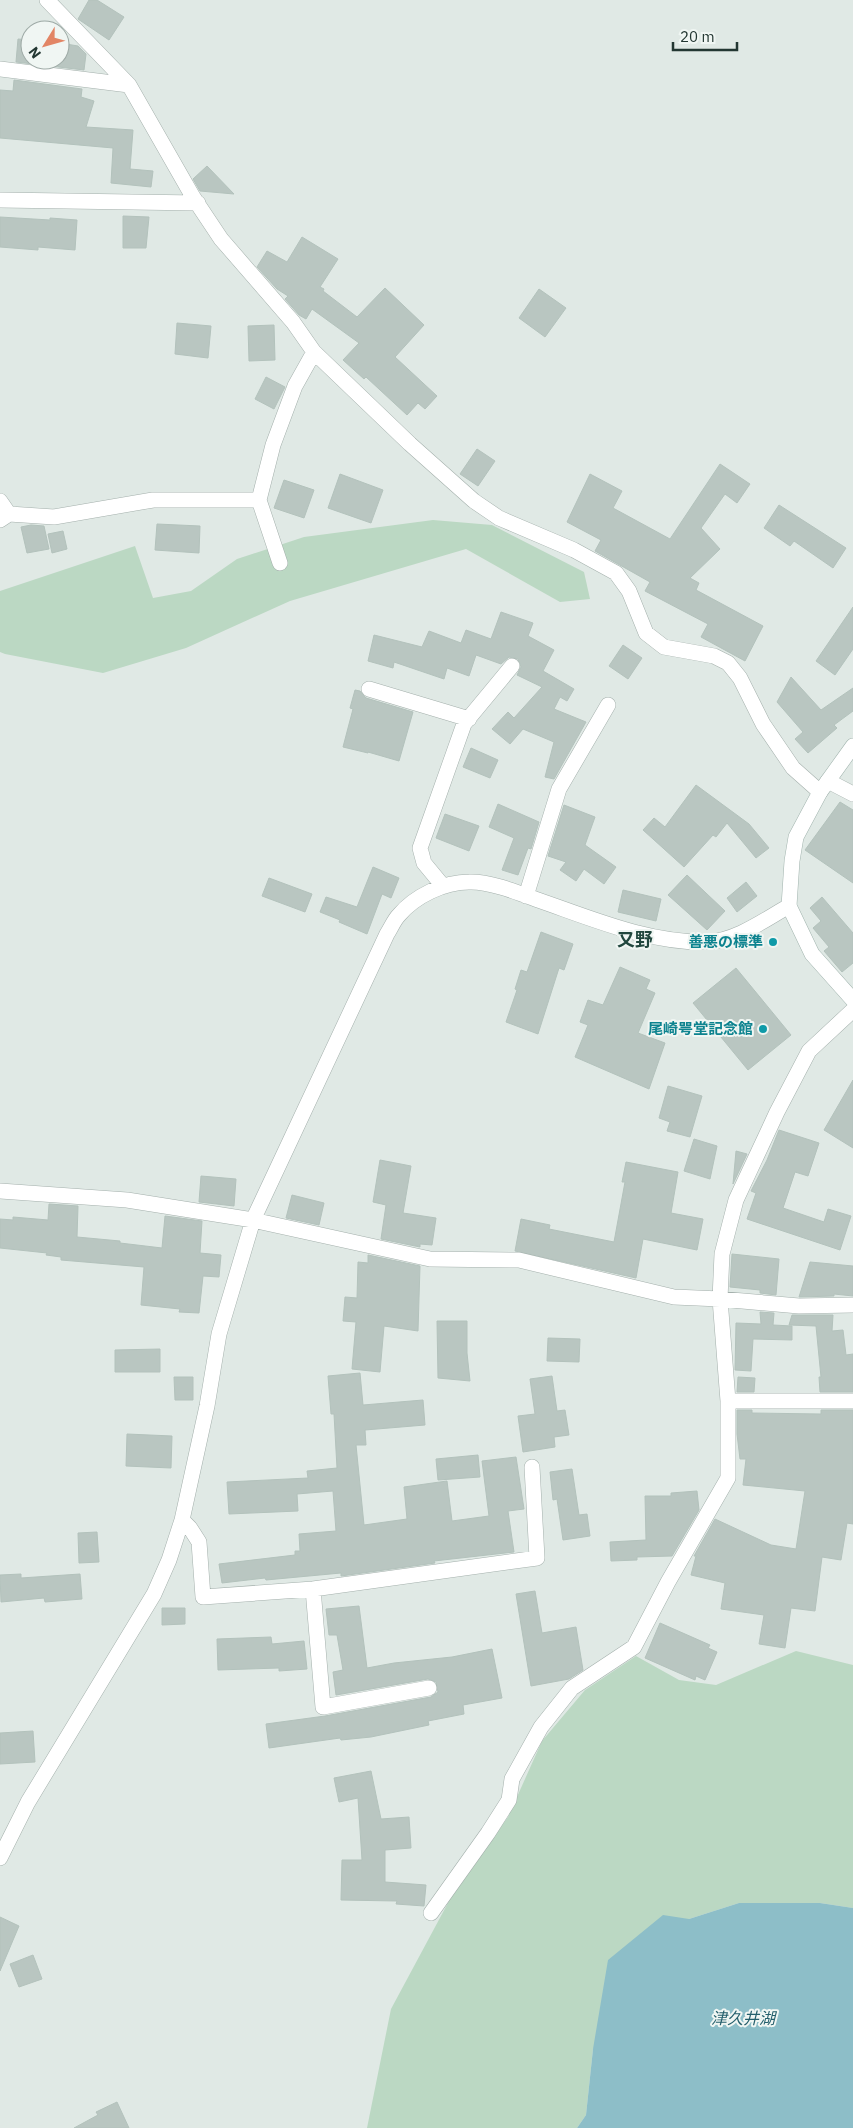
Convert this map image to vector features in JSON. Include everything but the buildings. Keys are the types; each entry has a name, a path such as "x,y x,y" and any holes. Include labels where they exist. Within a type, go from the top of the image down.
{"street":[{"path":"47,0 129,85 198,203 222,239 293,322 314,352 410,444 474,500 500,518 574,550 616,573 629,591 646,634 664,647 714,656 728,663 740,678 763,724 793,768 824,787 853,794"},
{"path":"0,68 129,85"},
{"path":"0,200 198,203"},
{"path":"280,563 259,500 274,445 295,386 314,352"},
{"path":"0,501 4,517 54,517 153,500 259,500"},
{"path":"443,886 424,864 420,848 464,724 512,666"},
{"path":"370,689 469,719"},
{"path":"526,896 559,789 608,705"},
{"path":"853,746 824,787 796,837 792,861 789,906 812,954 853,1000"},
{"path":"0,1858 28,1802 154,1594 169,1560 182,1520 207,1406 219,1334 253,1220 387,934 398,916 407,906 443,886 478,882 630,931 671,940 707,942 729,938 789,906"},
{"path":"431,1912 488,1833 509,1800 512,1779 541,1727 572,1688 634,1647 668,1582 728,1478 728,1401 720,1299 722,1254 736,1200 777,1112 809,1051 853,1010"},
{"path":"0,1191 127,1200 253,1220 430,1259 519,1260 674,1297 799,1306 853,1305"},
{"path":"728,1401 853,1401"},
{"path":"182,1520 199,1542 203,1597 313,1589 537,1558 532,1467"},
{"path":"313,1589 323,1707 430,1688"}],"green space":[{"path":"433,520 492,525 584,572 590,599 560,602 466,549 290,601 186,648 103,673 0,652 0,591 135,546 153,598 191,591 237,559 304,537"},
{"path":"796,1651 853,1665 853,1908 820,1903 739,1903 689,1919 593,2049 586,2115 577,2128 367,2128 391,2009 456,1888 508,1817 542,1741 585,1690 636,1656 679,1680 716,1685"}],"water":[{"name":"津久井湖","path":"739,1903 820,1903 853,1908 853,2128 577,2128 586,2115 593,2049 608,1960 663,1915 689,1919"}],"place":[{"name":"善悪の標準","path":"773,942"},
{"name":"尾崎咢堂記念館","path":"763,1029"}],"district":[{"name":"又野","path":"635,940"}]}
